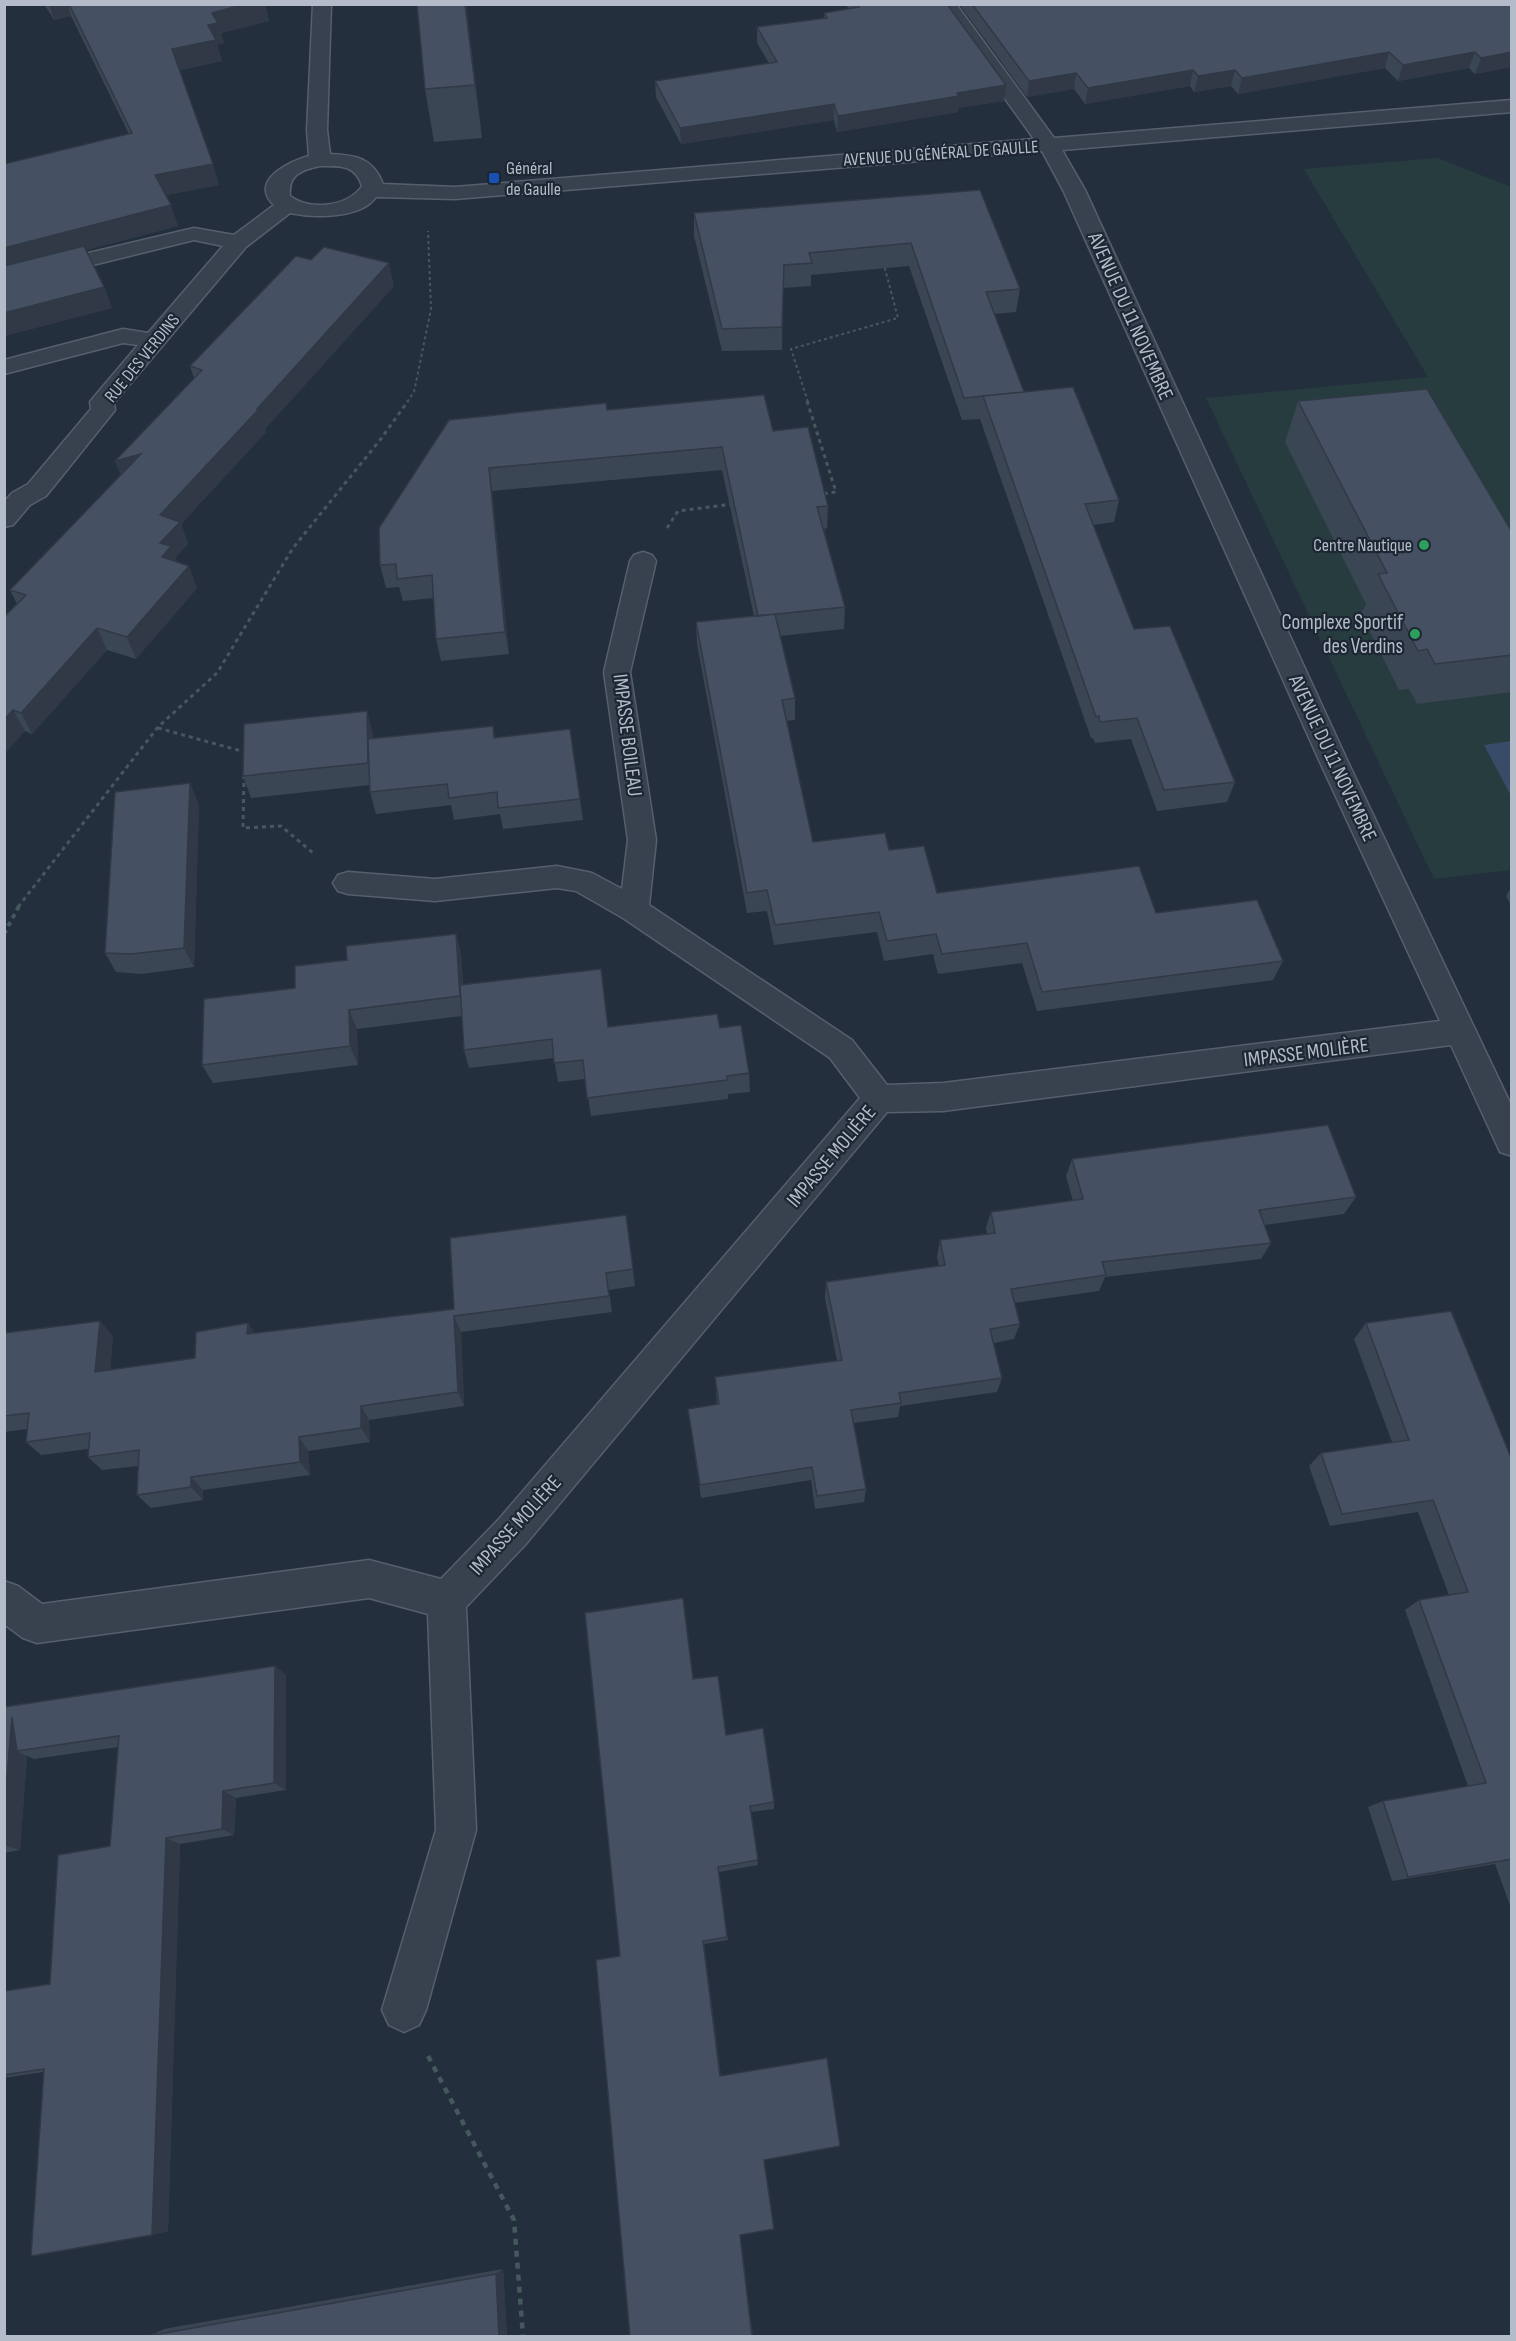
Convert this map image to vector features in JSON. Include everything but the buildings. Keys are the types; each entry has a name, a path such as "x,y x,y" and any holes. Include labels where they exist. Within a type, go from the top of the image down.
{"street":[{"path":"320,160 317,130 322,4"},
{"name":"AVENUE DU 11 NOVEMBRE","path":"946,4 1049,145 1089,224 1333,760 1512,1142"},
{"name":"AVENUE DU GÉNÉRAL DE GAULLE","path":"370,190 454,193 1512,106"},
{"path":"320,160 350,162 362,166 369,173 372,182 370,190 363,198 341,209 312,212 288,205 280,199 277,191 284,175 293,168 320,160"},
{"name":"RUE DES VERDINS","path":"4,519 21,499 37,490 103,410 102,402 238,242 288,205"},
{"path":"4,280 194,234 238,242"},
{"path":"4,367 123,336 153,341"},
{"name":"IMPASSE BOILEAU","path":"634,910 642,840 616,672 643,561"},
{"path":"348,883 435,890 557,877 582,880 634,910 841,1049 879,1099"},
{"name":"IMPASSE MOLIÈRE","path":"447,1600 512,1532 879,1099 943,1097 1460,1031"},
{"path":"4,1600 37,1624 369,1579 447,1600 456,1830 404,2010"}],"path":[{"path":"4,934 22,898 158,727 217,673 293,548 380,440 414,392 431,309 428,222"},
{"path":"814,495 836,492 791,349 898,318 883,260"},
{"path":"643,561 678,511 735,504"},
{"path":"158,727 245,751 245,762"},
{"path":"244,773 243,828 281,826 348,883"},
{"path":"404,2010 514,2220 523,2337"}],"green space":[{"name":"Complexe Sportif des Verdins","path":"1438,158 1511,187 1511,870 1434,879 1206,398 1428,377 1304,169"}],"water":[{"path":"1512,741 1511,796 1484,745"}],"place":[{"name":"Général de Gaulle","path":"494,178"},
{"name":"Centre Nautique","path":"1424,545"},
{"name":"Complexe Sportif des Verdins","path":"1415,634"}]}
